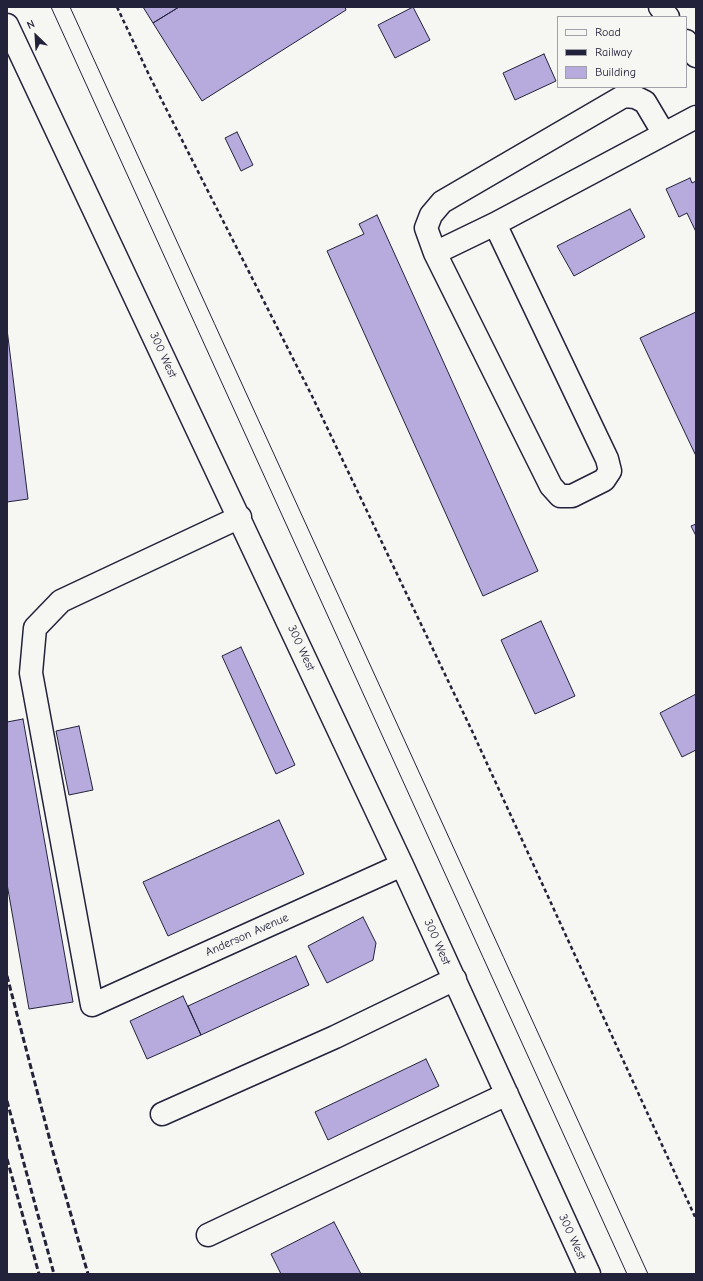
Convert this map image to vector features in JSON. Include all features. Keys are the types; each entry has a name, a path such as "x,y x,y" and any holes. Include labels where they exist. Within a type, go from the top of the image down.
{"street":[{"path":"660,7 667,16"},
{"name":"300 West","path":"7,25 240,516 589,1274"},
{"path":"687,43 696,56"},
{"path":"495,224 607,459 610,471 604,480 572,496 560,496 551,486 435,253 426,228 431,215 442,202 624,96 635,97 645,102 664,134"},
{"path":"435,253 495,224 696,117"},
{"name":"Anderson Avenue","path":"240,516 61,601 35,628 31,673 92,1005 402,865"},
{"path":"162,1114 335,1037 454,979"},
{"path":"208,1235 507,1094"}],"path":[{"path":"116,7 312,396 472,733 696,1219"}],"building":[{"path":"143,7 179,7 153,23"},
{"path":"179,7 345,7 346,10 202,101 153,23"},
{"path":"413,7 430,40 395,58 378,25"},
{"path":"544,54 556,81 515,100 503,73"},
{"path":"237,132 253,165 241,171 225,138"},
{"path":"690,178 692,183 696,181 696,232 687,213 679,217 666,189"},
{"path":"630,209 645,237 574,276 557,246"},
{"path":"377,215 538,571 483,596 327,251 364,234 359,224"},
{"path":"696,312 696,456 640,338"},
{"path":"7,329 28,499 7,502"},
{"path":"696,524 696,536 691,526"},
{"path":"541,621 575,696 535,714 501,640"},
{"path":"241,647 295,765 276,774 222,656"},
{"path":"696,694 696,750 682,757 660,713"},
{"path":"23,719 73,1002 29,1009 7,884 7,722"},
{"path":"79,726 93,790 69,795 56,731"},
{"path":"279,820 304,874 168,936 143,882"},
{"path":"363,917 376,943 373,960 327,983 308,946"},
{"path":"296,956 309,985 201,1035 188,1006"},
{"path":"183,996 201,1035 147,1059 130,1021"},
{"path":"426,1059 439,1086 328,1140 315,1112"},
{"path":"334,1222 361,1274 281,1274 271,1254"}],"tram line":[{"path":"51,7 627,1274"},
{"path":"70,7 648,1274"}],"railway":[{"path":"7,976 53,1152 88,1274"},
{"path":"7,1101 54,1274"},
{"path":"7,1159 39,1274"}]}
